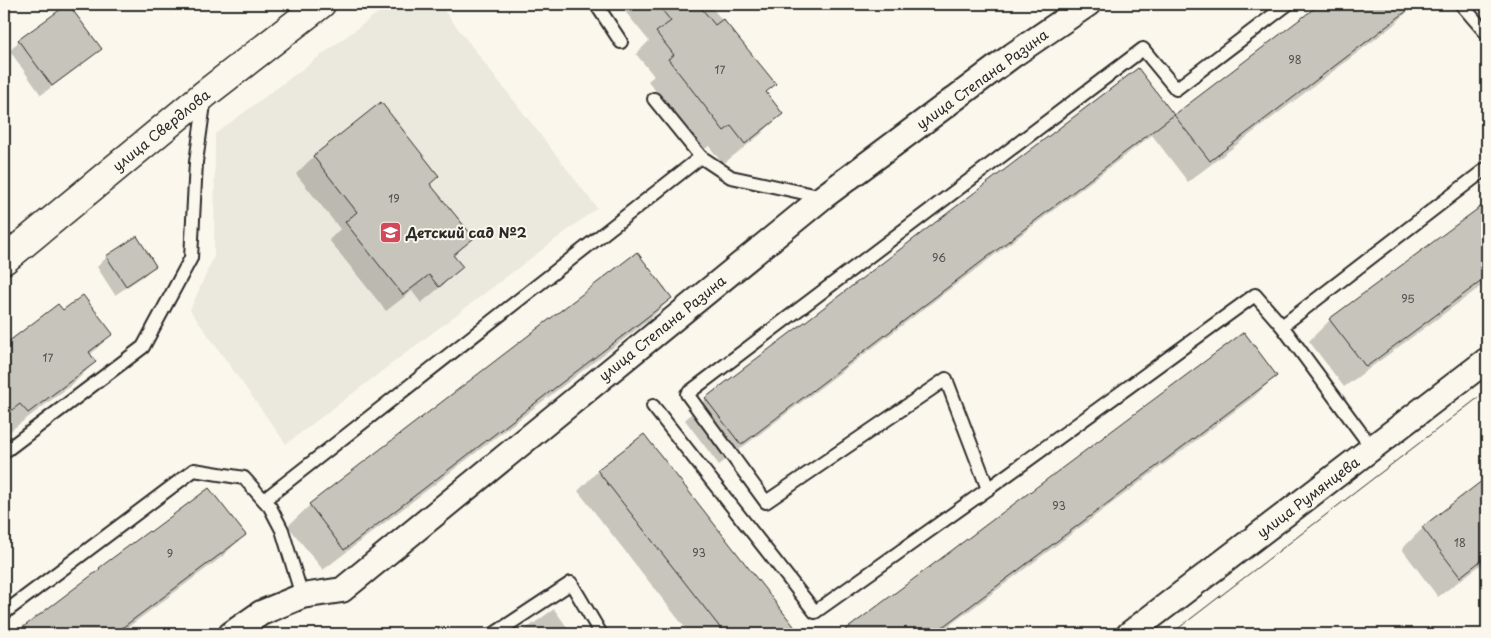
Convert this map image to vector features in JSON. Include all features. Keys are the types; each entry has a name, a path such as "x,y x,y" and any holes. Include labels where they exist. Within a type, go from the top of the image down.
{"street":[{"name":"улица Свердлова","path":"4,260 205,94 321,4"},
{"name":"улица Степана Разина","path":"232,634 261,613 302,596 342,590 823,196 1013,55 1088,4"},
{"name":"улица Румянцева","path":"1129,634 1487,360"}],"lane":[{"path":"596,4 621,42"},
{"path":"988,489 946,379 766,502 687,394 1143,49 1176,89 1288,4"},
{"path":"1461,4 1487,34"},
{"path":"4,452 143,347 191,258 196,162 205,94"},
{"path":"654,99 701,157 731,177 823,196"},
{"path":"264,500 701,157"},
{"path":"1282,326 1487,168"},
{"path":"654,406 815,612 1255,296 1282,326 1372,448"},
{"path":"4,613 194,470 244,478 270,507 282,530 302,596"},
{"path":"494,634 571,583 601,634"}],"shaded area":[{"name":"Детский сад №2","path":"390,4 439,4 597,208 286,444 190,310 214,256 215,134"}],"building":[{"path":"68,4 102,49 52,86 18,40"},
{"path":"657,4 698,4 715,25 723,19 776,84 766,92 783,114 745,144 731,126 724,131 668,59 674,55 656,32 671,21"},
{"path":"1320,4 1416,4 1210,161 1174,115"},
{"path":"1138,68 1174,115 741,445 705,398"},
{"path":"381,102 439,176 430,184 474,238 453,255 463,267 439,287 429,275 403,295 345,222 357,212 313,156"},
{"path":"1487,202 1487,277 1366,367 1329,319"},
{"path":"137,236 156,266 126,286 106,256"},
{"path":"637,252 672,298 344,550 309,504"},
{"path":"83,295 113,334 89,352 96,362 28,413 20,404 4,416 4,345 58,304 63,310"},
{"path":"1244,332 1277,376 933,634 840,634"},
{"path":"644,434 800,634 725,634 597,470"},
{"path":"1487,477 1487,556 1460,577 1422,527"},
{"path":"209,488 246,535 114,634 14,634 99,568"}],"tram line":[{"path":"1171,634 1487,391"}],"place":[{"name":"Детский сад №2","path":"390,232"}]}
